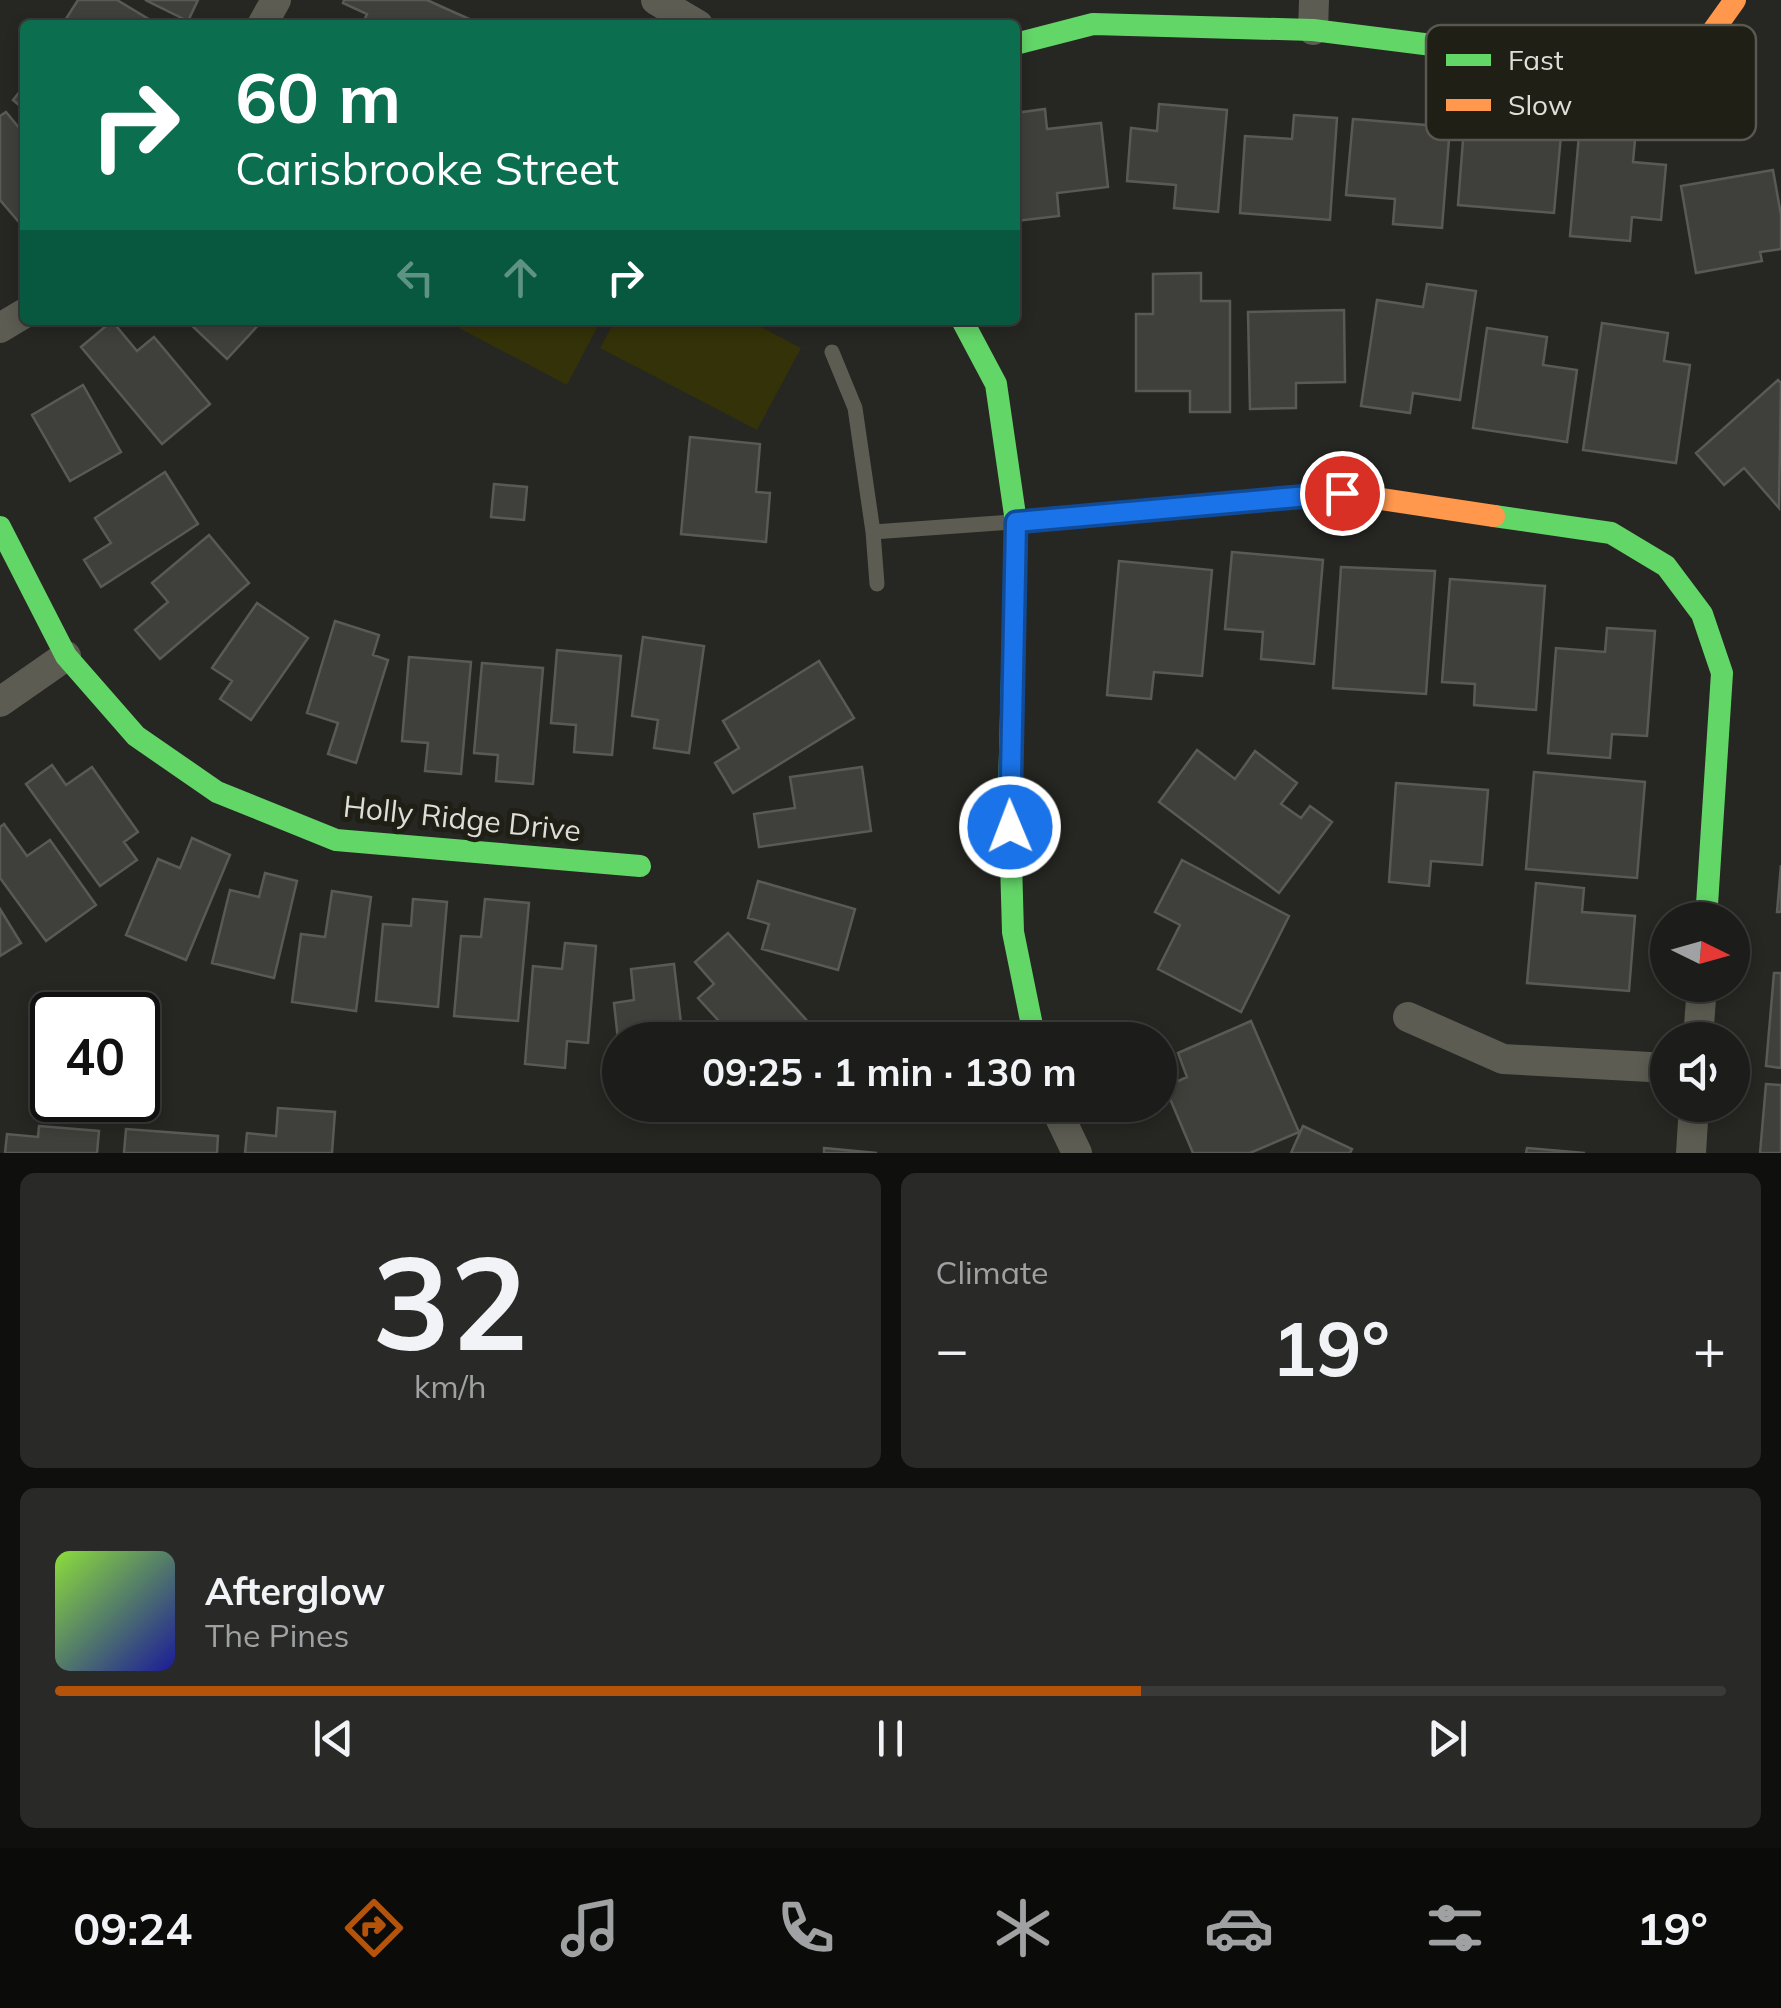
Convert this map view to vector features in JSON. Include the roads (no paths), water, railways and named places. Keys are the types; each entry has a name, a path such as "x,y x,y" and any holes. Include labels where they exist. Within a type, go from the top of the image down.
{"street":[{"path":"656,0 690,20"},
{"path":"1717,25 1735,0"},
{"path":"1020,43 1093,24 1313,15 1426,34"},
{"path":"965,325 996,384 1016,522 1010,792 1014,932 1032,1022"},
{"path":"1016,522 1342,493 1611,533 1666,566 1702,614 1722,674 1707,902"},
{"name":"Holly Ridge Drive","path":"0,526 66,656 136,736 217,792 336,840 640,866"},
{"path":"0,702 66,656"},
{"path":"1408,1016 1503,1059 1650,1067"},
{"path":"1062,1122 1077,1153"},
{"path":"1691,1153 1693,1122"}],"lane":[{"path":"832,352 855,408 874,532 876,584"},
{"path":"874,532 1016,522"}]}
